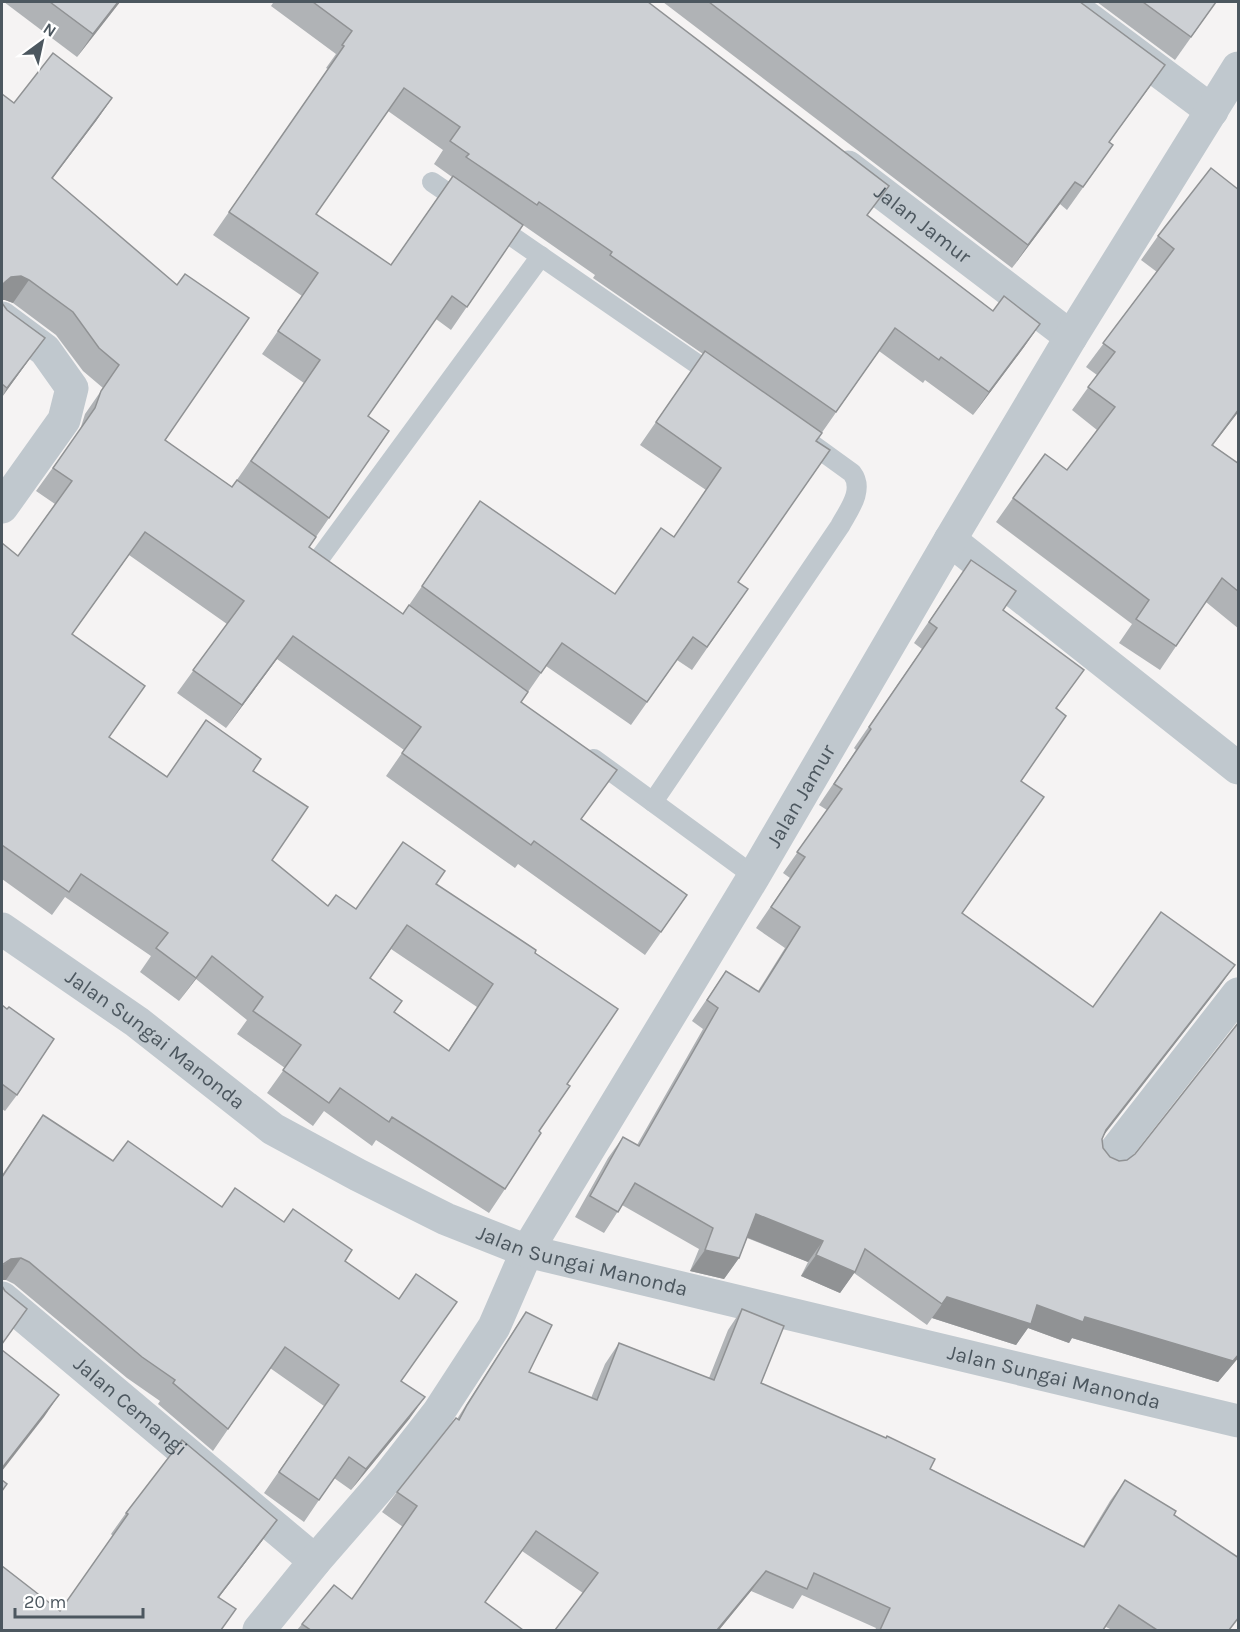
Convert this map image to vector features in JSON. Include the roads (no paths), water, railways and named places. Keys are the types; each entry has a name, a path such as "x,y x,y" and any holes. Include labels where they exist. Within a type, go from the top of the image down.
{"street":[{"path":"1066,2 1212,111"},
{"name":"Jalan Jamur","path":"527,1251 754,876 1071,337 1239,68"},
{"name":"Jalan Jamur","path":"826,150 1071,337"},
{"path":"2,318 45,350 72,388 64,420 2,507"},
{"path":"950,540 1239,768"},
{"name":"Jalan Sungai Manonda","path":"2,928 137,1022 273,1129 446,1219 527,1251 1239,1421"},
{"path":"1106,1163 1239,994"},
{"path":"259,1630 438,1413 494,1327 527,1251"},
{"name":"Jalan Cemangi","path":"2,1298 315,1561"}],"lane":[{"path":"432,182 734,390"},
{"path":"319,559 541,256"},
{"path":"653,802 854,502 857,485 852,473 791,429"},
{"path":"300,545 338,573"},
{"path":"577,746 754,876"}]}
